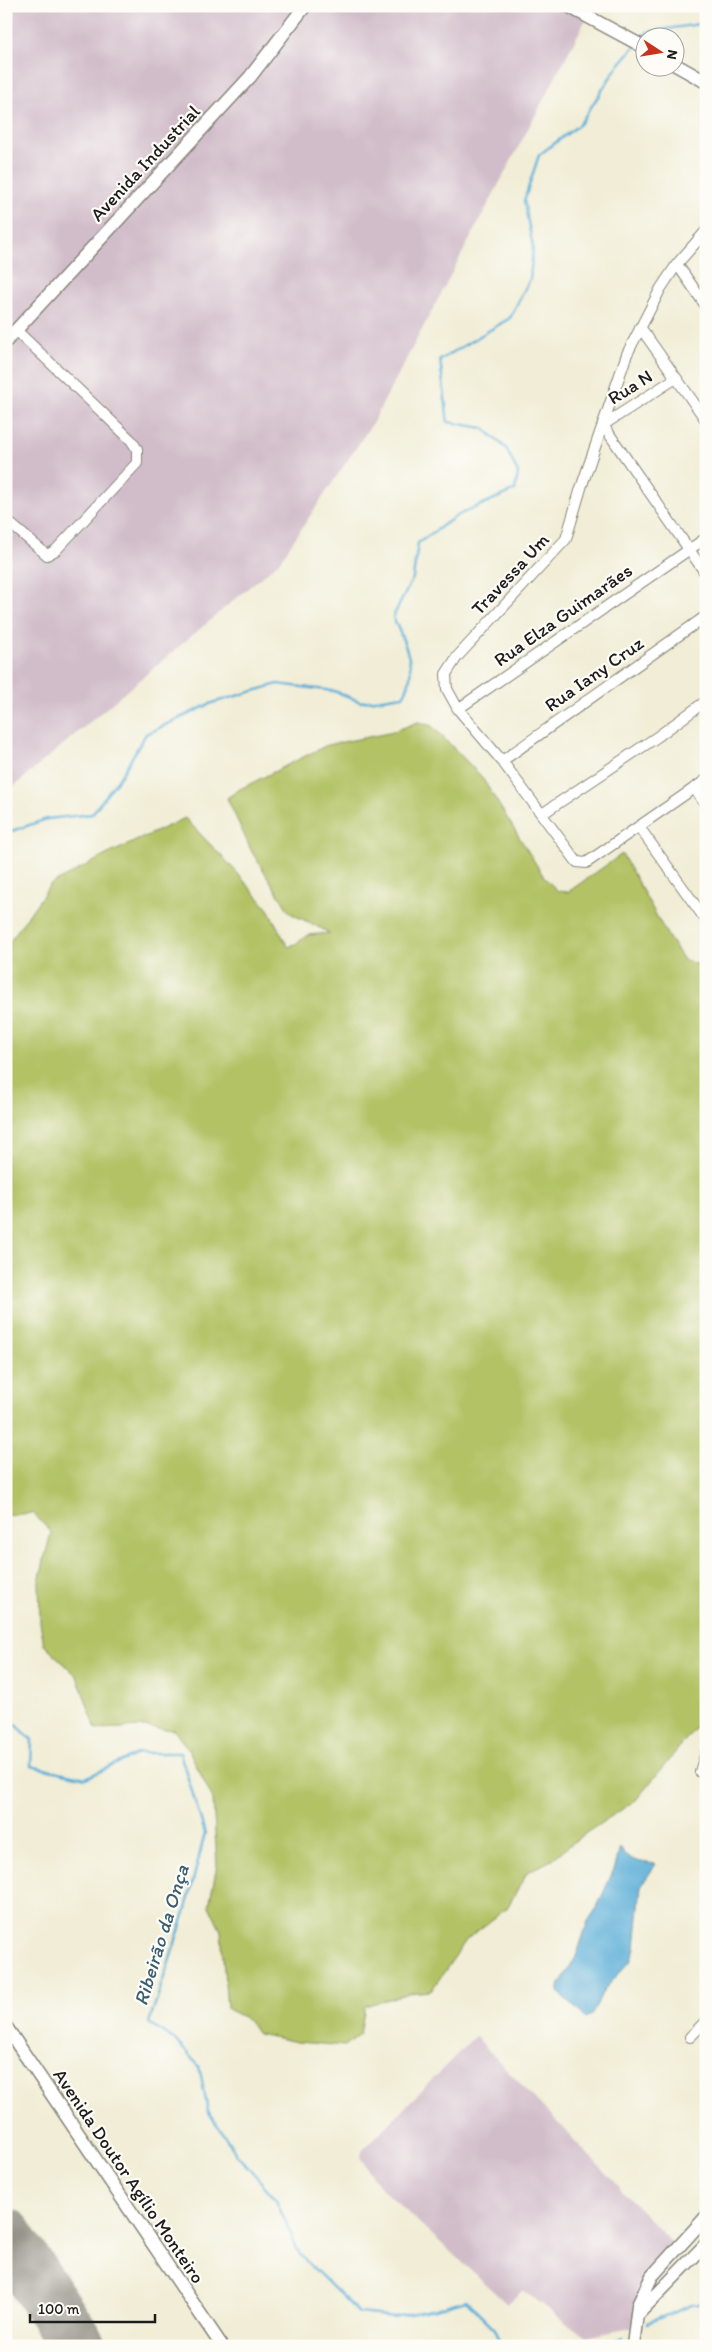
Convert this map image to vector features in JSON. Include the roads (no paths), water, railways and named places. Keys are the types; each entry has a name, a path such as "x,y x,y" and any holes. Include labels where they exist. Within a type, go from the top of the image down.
{"street":[{"name":"Avenida Industrial","path":"6,341 250,77 305,6"},
{"path":"568,6 634,43"},
{"path":"684,70 706,82"},
{"name":"Travessa Um","path":"639,827 586,863 576,862 502,761 458,709 447,690 446,674 450,664 566,539 581,488 627,354 676,264 706,231"},
{"path":"676,264 706,306"},
{"path":"640,327 706,420"},
{"path":"6,520 47,555 56,550 137,464 137,449 131,440 16,330"},
{"name":"Rua N","path":"603,425 676,378"},
{"path":"603,425 706,574"},
{"name":"Rua Elza Guimarães","path":"458,709 706,538"},
{"name":"Rua Iany Cruz","path":"502,761 706,616"},
{"path":"542,814 657,737 706,700"},
{"path":"706,780 639,827 706,920"},
{"path":"694,788 706,805"},
{"path":"703,1772 706,1752"},
{"path":"690,2037 706,2021"},
{"name":"Avenida Doutor Agílio Monteiro","path":"6,2027 222,2346"},
{"path":"633,2346 638,2305 652,2276 706,2217"},
{"path":"636,2316 706,2244"}],"water":[{"path":"620,1848 631,1859 656,1864 641,1886 635,1948 630,1962 603,1991 592,2015 586,2018 558,1992 560,1984 577,1954 588,1921 596,1909 615,1867"}],"waterway":[{"name":"Ribeirão da Onça","path":"673,28 706,23"},
{"name":"Ribeirão da Onça","path":"6,833 47,819 92,814 122,774 146,734 212,703 278,684 334,691 361,702 403,696 408,687 410,667 402,636 393,617 413,578 418,543 458,515 515,490 518,473 506,448 483,428 448,422 440,360 510,318 530,279 533,247 524,201 539,155 580,124 617,67 634,47"},
{"name":"Ribeirão da Onça","path":"6,1715 32,1740 31,1766 86,1778 139,1753 180,1753 205,1833 186,1909 149,2023 175,2040 199,2066 208,2111 236,2153 275,2198 300,2255 359,2313 394,2317 435,2309 466,2300 495,2329 502,2346"},
{"path":"647,2323 692,2305 706,2303"},
{"path":"608,2346 622,2338"}]}
